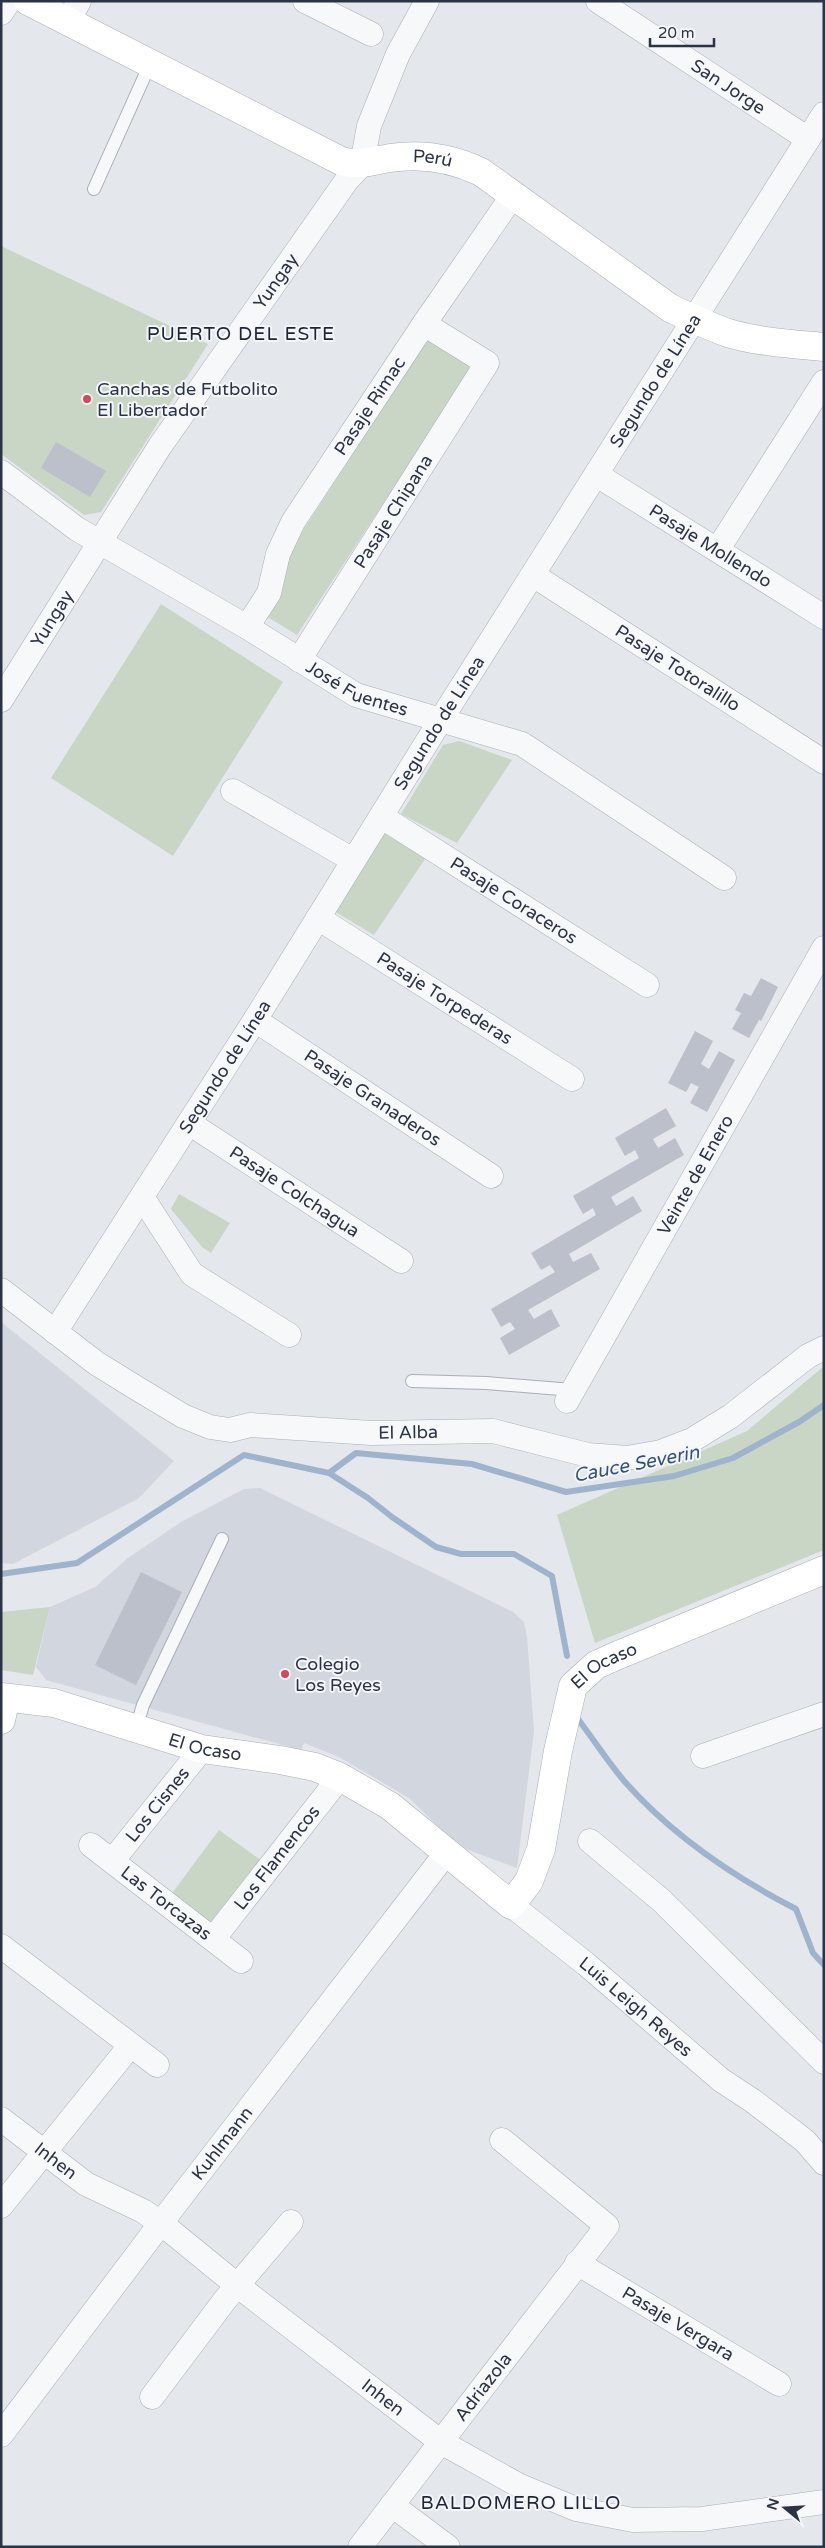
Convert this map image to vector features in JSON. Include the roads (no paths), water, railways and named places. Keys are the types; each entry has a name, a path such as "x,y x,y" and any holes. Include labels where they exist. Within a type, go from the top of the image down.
{"street":[{"path":"1,13 8,1"},
{"name":"Perú","path":"28,1 74,12 150,64 330,158 351,164 362,164 408,156 444,158 481,172 670,308 692,319 728,333 765,340 824,347"},
{"path":"305,1 371,34"},
{"path":"362,164 369,126 398,54 427,1"},
{"name":"San Jorge","path":"598,1 808,139"},
{"name":"Segundo de Línea","path":"54,1332 255,1020 692,319 824,114"},
{"name":"Yungay","path":"4,690 102,542 160,446 347,180 362,164"},
{"name":"Pasaje Rimac","path":"247,627 269,593 278,554 293,522 424,324 513,195"},
{"name":"Pasaje Chipana","path":"300,660 496,368 424,324"},
{"path":"718,549 824,382"},
{"name":"José Fuentes","path":"1,472 77,529 247,627 356,695 522,744 724,878"},
{"name":"Pasaje Mollendo","path":"596,475 718,549 824,617"},
{"name":"Pasaje Totoralillo","path":"532,576 824,762"},
{"path":"233,791 353,860"},
{"name":"Pasaje Coraceros","path":"382,816 647,985"},
{"name":"Pasaje Torpederas","path":"318,918 572,1079"},
{"name":"Veinte de Enero","path":"570,1396 824,948"},
{"name":"Pasaje Granaderos","path":"255,1020 491,1176"},
{"name":"Pasaje Colchagua","path":"189,1123 401,1261"},
{"path":"142,1197 192,1274 289,1335"},
{"name":"El Alba","path":"1,1290 96,1363 184,1416 210,1427 230,1430 250,1425 371,1433 493,1431 588,1455 627,1458 661,1452 692,1440 731,1416 808,1356 824,1348"},
{"name":"El Ocaso","path":"511,1905 529,1881 541,1849 558,1752 573,1686 596,1665 824,1570"},
{"name":"El Ocaso","path":"3,1705 54,1703 202,1749 315,1767 340,1776 390,1806 447,1852"},
{"path":"703,1756 824,1714"},
{"name":"Los Cisnes","path":"113,1860 202,1749"},
{"name":"Los Flamencos","path":"214,1938 340,1776"},
{"path":"590,1841 662,1901 824,2062"},
{"name":"Las Torcazas","path":"91,1845 214,1938 241,1961"},
{"name":"Luis Leigh Reyes","path":"447,1852 586,1964 721,2080 753,2101 805,2141 824,2163"},
{"name":"Kuhlmann","path":"1,2436 447,1852"},
{"path":"1,1946 157,2065"},
{"path":"1,2206 130,2046"},
{"name":"Inhen","path":"1,2119 44,2154 86,2184 134,2207 162,2224 238,2286 441,2442 526,2489 576,2509 633,2520 702,2519 824,2502"},
{"name":"Adriazola","path":"360,2547 607,2226 502,2140"},
{"path":"152,2397 225,2300 291,2222"},
{"name":"Pasaje Vergara","path":"578,2263 779,2384"},
{"path":"392,2505 448,2547"}],"lane":[{"path":"94,189 150,64"},
{"path":"412,1382 486,1383 570,1396"},
{"path":"136,1729 144,1705 222,1539"}],"waterway":[{"name":"Cauce Severin","path":"329,1473 356,1453 472,1464 566,1492 674,1476 733,1458 799,1422 824,1405"},
{"path":"1,1574 77,1563 244,1455 329,1473 368,1498 436,1547 461,1554 514,1554 552,1576 567,1656"},
{"path":"575,1715 625,1782 663,1820 727,1869 796,1909 813,1953 824,1965"}],"place":[{"name":"Canchas de Futbolito El Libertador","path":"87,399"},
{"name":"Colegio Los Reyes","path":"285,1674"}],"district":[{"name":"PUERTO DEL ESTE","path":"241,333"},
{"name":"BALDOMERO LILLO","path":"521,2502"}]}
